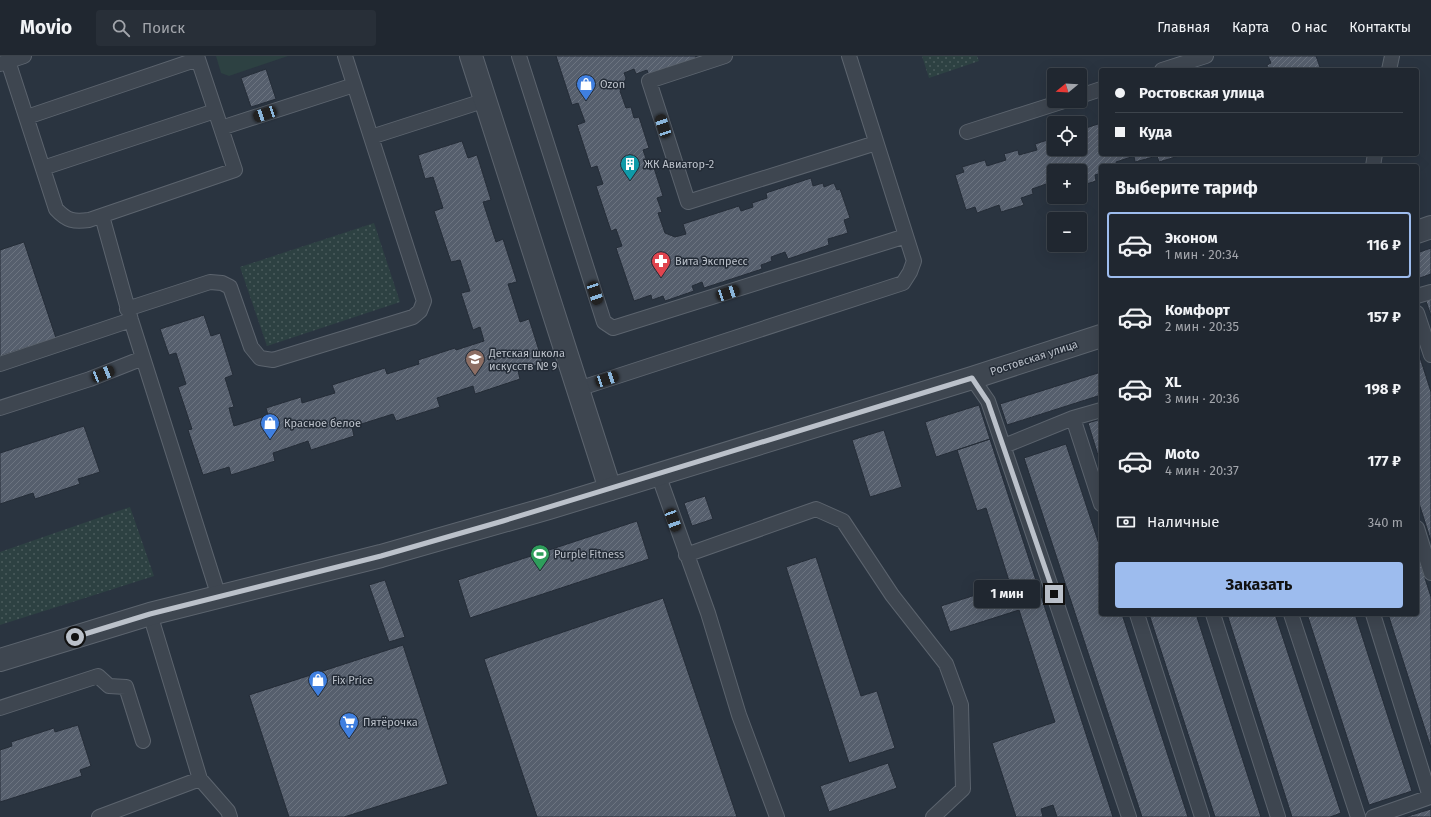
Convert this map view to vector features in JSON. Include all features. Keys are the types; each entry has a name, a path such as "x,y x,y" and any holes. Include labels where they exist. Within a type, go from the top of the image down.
{"street":[{"path":"471,56 610,489"},
{"path":"1419,231 1431,227"},
{"name":"Ростовская улица","path":"0,660 150,614 381,556 610,489 972,378 1099,337"}],"lane":[{"path":"24,56 4,62 27,117 56,209 64,218 74,222 89,220 235,170 198,57 27,117"},
{"path":"0,364 129,315 210,282 222,283 230,287 251,347 260,358 273,360 413,318 420,311 424,301 345,56"},
{"path":"519,56 604,322 613,328 906,236"},
{"path":"726,56 648,81 688,202 876,143"},
{"path":"578,388 903,283 910,272 914,261 849,56"},
{"path":"1168,68 1206,56"},
{"path":"1389,68 1392,56"},
{"path":"221,128 354,85"},
{"path":"1087,94 1099,90"},
{"path":"371,137 486,100"},
{"path":"967,132 1047,106"},
{"path":"44,168 215,111"},
{"path":"102,216 129,315 219,597"},
{"path":"1419,295 1431,292"},
{"path":"1419,319 1431,355"},
{"path":"0,408 90,379 143,358"},
{"path":"972,378 988,402 1004,446 1129,817"},
{"path":"1004,446 1073,418 1099,411"},
{"path":"1073,418 1099,498"},
{"path":"658,474 708,613 739,715 777,817"},
{"path":"686,555 816,509 843,521 892,595 946,664 961,705 962,789 933,817"},
{"path":"1419,534 1431,573"},
{"path":"150,614 200,779 228,811 230,817"},
{"path":"1138,616 1202,817"},
{"path":"1214,616 1278,817"},
{"path":"1293,616 1358,817"},
{"path":"1373,817 1430,796 1374,616"},
{"path":"0,708 98,676 109,686 126,687 143,741"},
{"path":"99,817 200,779"}],"green space":[{"path":"216,56 288,56 229,76 221,73"},
{"path":"922,56 977,56 979,61 929,78"},
{"path":"374,223 400,302 267,346 240,267"},
{"path":"130,507 154,576 0,625 0,552"}],"building":[{"name":"ЖК Авиатор-2","path":"556,56 697,56 695,57 696,61 649,76 647,70 636,74 634,69 624,73 626,78 620,91 626,108 631,107 634,118 639,117 649,148 643,150 650,170 654,168 663,196 657,198 662,212 658,213 665,233 675,237 686,234 683,224 739,206 741,211 753,207 752,203 767,198 766,193 811,178 813,186 823,183 824,187 834,183 837,190 840,189 850,218 844,220 848,233 828,239 829,245 788,259 785,252 771,257 772,261 761,265 762,269 704,288 702,282 692,286 694,291 665,301 663,296 652,300 651,295 634,301 616,248 622,246 616,229 611,231 596,186 603,184 597,166 591,168 577,125 585,122 578,103 572,105"},
{"path":"1268,56 1316,56 1320,68 1268,68 1267,65 1271,63"},
{"path":"266,69 276,99 251,107 241,78"},
{"path":"1099,124 1099,156 1134,156 1116,162 1116,164 1099,164 1099,174 1095,175 1096,181 1087,184 1087,164 1047,164 1047,184 1032,189 1033,194 1021,198 1024,205 1001,212 999,205 977,213 975,207 966,210 955,175 964,172 962,167 985,160 987,166 1006,160 1004,154 1018,150 1019,155 1037,150 1035,144 1047,140 1047,156 1087,156 1087,128"},
{"path":"462,141 468,158 477,155 491,200 483,202 496,242 503,239 517,282 508,284 520,322 529,319 543,363 518,371 520,379 475,394 473,386 437,398 440,407 396,421 393,414 352,427 354,436 311,450 308,441 273,453 275,461 231,475 229,467 203,475 188,430 192,429 178,387 186,384 176,353 169,355 160,329 204,315 211,336 220,333 233,375 225,378 234,407 229,408 234,426 268,415 266,408 301,397 302,403 335,393 332,385 385,368 387,374 419,364 418,360 455,348 456,350 484,341 480,327 473,330 461,293 470,291 460,260 451,262 434,211 443,208 433,177 425,179 418,155"},
{"path":"1134,156 1157,156 1135,162"},
{"path":"1157,156 1179,156 1159,162"},
{"path":"24,242 56,338 0,356 0,250"},
{"path":"1431,248 1431,274 1419,278 1419,252"},
{"path":"1431,299 1431,316 1426,301"},
{"path":"1419,354 1431,392 1431,541 1419,503"},
{"path":"1099,373 1099,396 1007,425 1000,404"},
{"path":"979,405 990,439 936,457 925,422"},
{"path":"1099,420 1099,459 1088,423"},
{"path":"84,426 100,472 78,479 80,484 35,499 33,493 0,504 0,453"},
{"path":"884,430 902,487 870,497 852,440"},
{"path":"990,439 1113,817 1057,817 1053,805 1041,809 1043,817 1016,817 992,743 1055,722 1019,610 950,632 941,606 1010,584 986,508 977,511 957,450"},
{"path":"1066,444 1099,544 1099,616 1123,616 1188,817 1142,817 1024,458"},
{"path":"705,496 713,519 692,526 684,503"},
{"path":"637,521 649,559 470,618 458,580"},
{"path":"816,557 861,696 877,691 895,748 849,763 786,567"},
{"path":"1419,559 1431,597 1431,748 1389,616 1419,616"},
{"path":"385,580 405,637 389,642 369,585"},
{"path":"663,598 737,817 537,817 484,659"},
{"path":"1150,616 1197,616 1261,817 1215,817"},
{"path":"1228,616 1276,616 1341,813 1330,817 1292,817"},
{"path":"1308,616 1356,616 1412,791 1369,805"},
{"name":"Пятёрочка","path":"403,645 448,784 344,817 289,817 249,695"},
{"path":"78,725 91,766 80,770 82,776 0,802 0,750 12,746 11,742 54,728 55,732"},
{"path":"888,763 897,788 829,812 820,786"},
{"path":"1431,809 1431,817 1405,817"}],"place":[{"name":"Ozon","path":"586,101"},
{"name":"ЖК Авиатор-2","path":"630,181"},
{"name":"Вита Экспресс","path":"661,278"},
{"name":"Детская школа искусств № 9","path":"475,376"},
{"name":"Красное белое","path":"270,440"},
{"name":"Purple Fitness","path":"540,571"},
{"name":"Fix Price","path":"318,697"},
{"name":"Пятёрочка","path":"349,739"}],"route":[{"path":"75,637 150,614 381,556 503,521 972,378 988,402 1054,594"}]}
